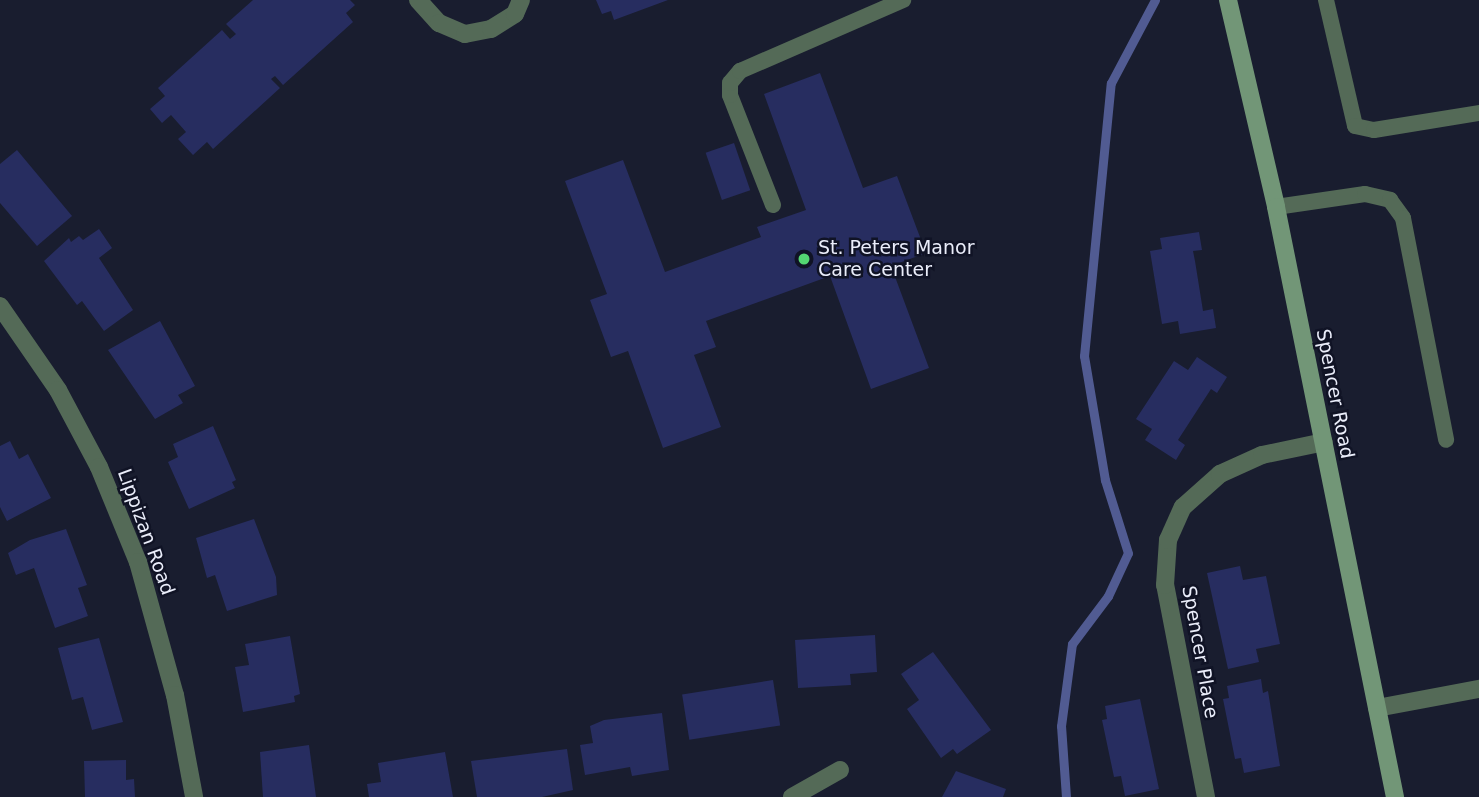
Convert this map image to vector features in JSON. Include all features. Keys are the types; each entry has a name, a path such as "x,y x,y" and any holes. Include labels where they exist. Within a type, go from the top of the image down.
{"main road":[{"name":"Spencer Road","path":"1228,0 1276,208 1395,797"}],"street":[{"path":"418,0 439,23 465,34 491,29 515,14 521,0"},
{"name":"Lippizan Road","path":"0,306 69,412 99,467 138,562 175,695 194,797"},
{"name":"Spencer Place","path":"1206,797 1167,596 1168,540 1183,507 1220,474 1262,455 1324,442"},
{"path":"1377,708 1479,689"},
{"path":"792,797 840,770"}],"lane":[{"path":"772,205 730,95 730,83 740,71 903,0"},
{"path":"1326,0 1355,126 1374,130 1479,113"},
{"path":"1276,208 1365,194 1390,200 1403,218 1446,440"}],"building":[{"path":"253,0 350,0 355,5 346,13 353,22 283,85 275,76 271,79 280,88 213,149 207,142 193,155 178,139 186,132 171,115 162,123 150,109 165,96 158,88 222,30 230,39 236,34 226,24"},
{"path":"596,0 668,0 614,20 611,11 602,14"},
{"name":"St. Peters Manor Care Center","path":"820,73 863,188 897,176 926,253 891,266 929,368 871,389 830,276 706,321 716,347 694,355 721,427 663,448 628,351 611,357 590,300 607,294 565,181 623,160 665,272 761,237 757,227 806,210 764,94"},
{"path":"734,143 750,190 722,200 706,153"},
{"path":"17,150 72,216 37,246 0,203 0,164"},
{"path":"99,229 112,248 99,258 133,310 104,331 82,301 77,305 44,261 69,238 71,242 79,236 83,240"},
{"path":"1199,232 1202,250 1193,251 1203,311 1213,309 1216,328 1180,334 1178,321 1162,324 1150,251 1162,249 1160,238"},
{"path":"160,321 195,386 178,395 183,403 155,419 108,350"},
{"path":"1197,357 1227,377 1217,393 1211,389 1178,440 1185,445 1176,460 1145,440 1152,429 1136,419 1174,361 1188,370"},
{"path":"213,426 236,480 232,482 235,488 189,509 168,462 178,457 173,444"},
{"path":"10,441 19,459 28,454 51,498 7,521 0,507 0,446"},
{"path":"254,519 276,577 277,595 227,611 215,575 207,578 196,538"},
{"path":"66,529 87,585 78,588 88,616 55,628 34,568 16,575 8,553 30,540"},
{"path":"1240,566 1243,580 1266,576 1280,644 1256,649 1259,662 1228,669 1207,573"},
{"path":"875,635 877,672 850,674 851,685 798,688 795,640"},
{"path":"290,636 300,694 294,696 295,702 243,712 235,667 249,665 245,644"},
{"path":"99,638 123,722 92,730 83,697 72,700 58,648"},
{"path":"933,652 991,730 957,754 953,749 941,758 907,709 919,700 901,674"},
{"path":"1261,679 1263,693 1268,691 1280,766 1244,773 1241,758 1235,759 1223,699 1229,698 1227,686"},
{"path":"773,680 780,725 689,740 682,694"},
{"path":"1140,699 1159,789 1125,796 1121,776 1114,777 1102,720 1107,719 1105,706"},
{"path":"662,713 669,770 632,776 630,767 585,775 580,745 593,743 590,726 604,720"},
{"path":"309,745 316,797 263,797 260,752"},
{"path":"567,749 573,790 542,797 477,797 471,761"},
{"path":"445,752 453,797 369,797 367,784 381,782 378,763"},
{"path":"126,760 126,780 134,779 135,797 85,797 84,761"},
{"path":"956,771 1006,789 1003,797 942,797"}],"waterway":[{"path":"1066,797 1061,726 1072,644 1108,596 1128,553 1105,480 1084,356 1111,83 1155,0"}],"place":[{"name":"St. Peters Manor Care Center","path":"804,259"}]}
